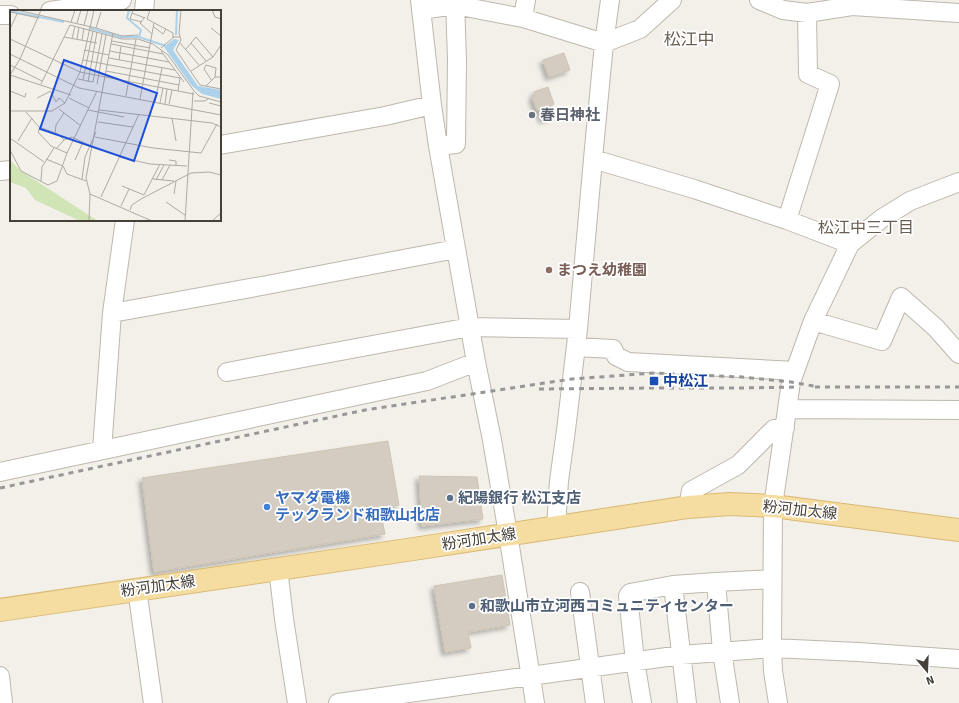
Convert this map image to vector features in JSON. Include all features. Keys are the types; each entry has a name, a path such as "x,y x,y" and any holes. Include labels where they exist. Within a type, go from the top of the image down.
{"main road":[{"name":"粉河加太線","path":"0,610 688,507 730,504 773,506 959,530"}],"street":[{"path":"57,10 122,0"},
{"path":"144,10 145,0"},
{"path":"523,18 526,0"},
{"path":"556,527 559,481 578,330 604,43 610,0"},
{"path":"535,703 492,440 476,362 438,146 421,5 455,2 523,18 604,43 640,29 672,0"},
{"path":"759,0 782,10 807,13 852,6 959,13"},
{"path":"438,146 456,144 457,60 455,2"},
{"path":"786,220 830,84 808,74 807,13"},
{"path":"221,145 385,116 432,105"},
{"path":"593,159 694,189 786,220 850,244"},
{"path":"778,703 773,671 772,648 773,506 789,388 813,321 850,244 881,219 910,201 959,182"},
{"path":"102,450 112,313 125,221"},
{"path":"112,313 456,249"},
{"path":"813,321 882,341 901,297 936,328 959,354"},
{"path":"227,372 470,327 578,330"},
{"path":"576,347 613,349 616,356 628,362 795,371"},
{"path":"0,472 427,381 476,362"},
{"path":"787,410 959,410"},
{"path":"688,507 691,492 738,465 774,429 784,428"},
{"path":"278,568 284,620 297,703"},
{"path":"642,703 635,660 628,596 630,593 673,585 772,579"},
{"path":"716,582 722,651 730,703"},
{"path":"673,585 680,655 687,703"},
{"path":"137,589 153,703"},
{"path":"580,592 595,703"},
{"path":"338,703 635,660 722,651 772,648 959,659"},
{"path":"0,676 3,703"}],"building":[{"path":"564,53 570,70 549,77 543,60"},
{"path":"548,87 554,104 550,106 554,116 543,120 532,97 535,96 534,92"},
{"name":"ヤマダ電機 テックランド和歌山北店","path":"388,441 399,505 380,509 385,534 154,572 142,478"},
{"name":"紀陽銀行 松江支店","path":"419,476 477,477 483,519 422,526"},
{"name":"和歌山市立河西コミュニティセンター","path":"502,575 510,625 468,632 471,648 445,652 434,586"}],"railway":[{"path":"0,488 365,410 572,379 654,373 742,377 791,382 819,387"},
{"path":"539,389 799,387"},
{"path":"815,387 959,387"}],"place":[{"name":"春日神社","path":"532,115"},
{"name":"まつえ幼稚園","path":"549,270"},
{"name":"中松江","path":"654,381"},
{"name":"紀陽銀行 松江支店","path":"450,498"},
{"name":"ヤマダ電機 テックランド和歌山北店","path":"267,507"},
{"name":"和歌山市立河西コミュニティセンター","path":"472,606"}],"district":[{"name":"松江中","path":"689,39"},
{"name":"松江中三丁目","path":"866,227"}]}
